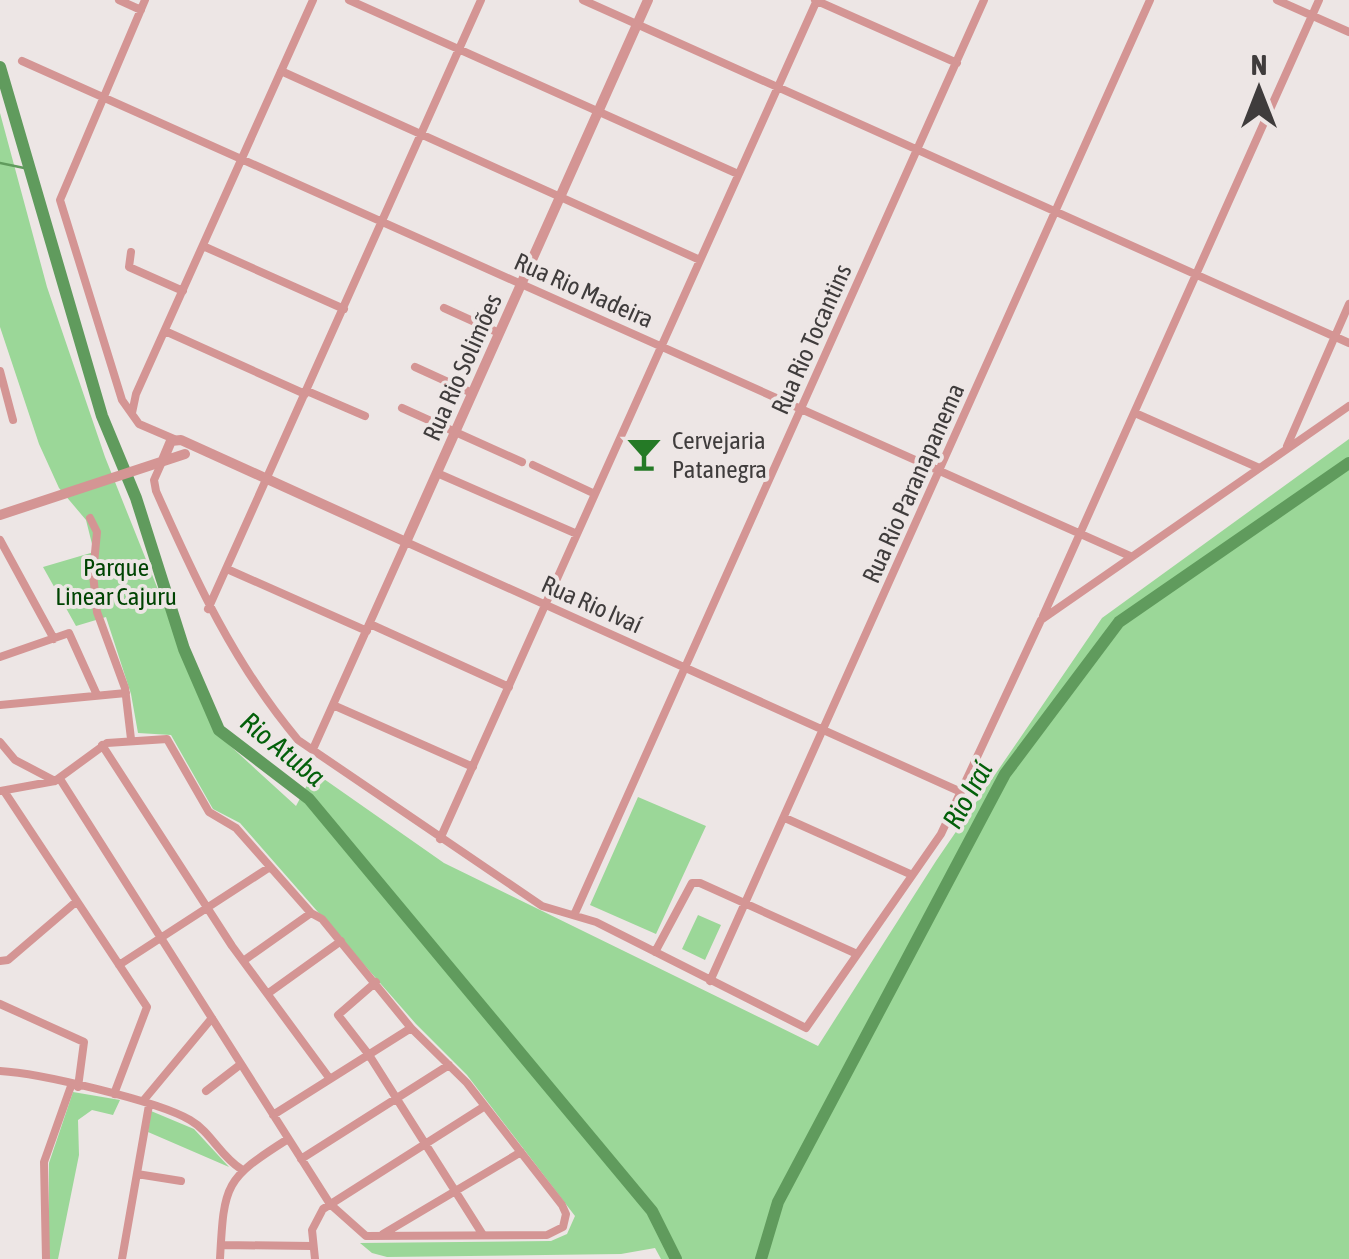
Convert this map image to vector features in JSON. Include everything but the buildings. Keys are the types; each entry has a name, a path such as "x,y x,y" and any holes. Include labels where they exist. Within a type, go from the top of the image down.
{"street":[{"path":"119,0 141,10"},
{"path":"134,418 118,392 60,200 145,0"},
{"path":"134,418 132,403 312,0"},
{"path":"350,0 738,174"},
{"path":"208,609 481,0"},
{"path":"583,0 1349,344"},
{"name":"Rua Rio Solimões","path":"313,750 648,0"},
{"path":"440,839 816,0 957,63"},
{"name":"Rua Rio Tocantins","path":"575,914 984,0"},
{"name":"Rua Rio Paranapanema","path":"710,981 1150,0"},
{"path":"1277,0 1349,32"},
{"path":"163,460 156,476 156,492 208,609 274,712 298,740 542,906 560,914 575,914 806,1028 941,834 1082,534 1319,0"},
{"name":"Rua Rio Madeira","path":"22,60 1130,556"},
{"path":"282,71 700,260"},
{"path":"203,246 344,309"},
{"path":"132,252 129,267 183,291"},
{"path":"1287,447 1349,304"},
{"path":"444,308 499,333"},
{"path":"165,331 366,416"},
{"path":"415,367 472,393"},
{"path":"0,371 13,420"},
{"path":"1040,620 1257,466 1349,406"},
{"path":"402,408 522,462"},
{"path":"1134,413 1257,466"},
{"name":"Rua Rio Ivaí","path":"134,418 178,448 206,454 960,792"},
{"path":"1294,428 1296,440"},
{"path":"0,515 163,460 178,448"},
{"path":"533,465 595,494"},
{"path":"437,473 577,534"},
{"path":"90,518 97,532 93,574 97,612 126,692 132,738"},
{"path":"0,540 54,639"},
{"path":"227,569 509,686"},
{"path":"0,657 70,633 97,696"},
{"path":"0,705 126,692"},
{"path":"333,704 473,767"},
{"path":"0,742 15,760 58,780 330,1204 366,1236 552,1234 565,1224 562,1205 484,1106 411,1028 322,919 311,914 236,828 209,812 167,740 132,738 102,744 58,780 2,791 147,1007 114,1094"},
{"path":"102,744 206,908 330,1079"},
{"path":"785,818 910,874"},
{"path":"119,965 270,867"},
{"path":"655,952 692,883 747,902 857,954"},
{"path":"0,961 8,960 77,901"},
{"path":"246,959 311,914"},
{"path":"270,992 341,941"},
{"path":"376,982 338,1015 397,1098 483,1235"},
{"path":"0,1004 84,1042 74,1086 44,1162 46,1259"},
{"path":"122,1259 146,1103 212,1018"},
{"path":"274,1115 411,1028"},
{"path":"206,1091 241,1064"},
{"path":"301,1159 448,1065"},
{"path":"0,1072 146,1103 196,1124 241,1169"},
{"path":"315,1259 315,1221 330,1204 484,1106"},
{"path":"220,1259 226,1194 241,1169 288,1139"},
{"path":"380,1236 520,1152"},
{"path":"136,1174 182,1181"},
{"path":"220,1246 312,1246"}],"green space":[{"name":"Parque Linear Cajuru","path":"0,113 47,287 105,457 215,732 296,806 314,772 444,863 818,1046 936,861 1102,618 1349,439 1349,1259 661,1259 655,1248 621,1254 387,1257 372,1253 360,1243 551,1241 567,1234 575,1216 467,1075 416,1024 240,823 213,809 171,735 138,733 131,694 106,617 76,626 43,567 94,552 86,520 59,488 39,444 0,327"},
{"path":"638,797 706,826 656,934 590,905"},
{"path":"698,915 721,925 705,960 682,949"},
{"path":"73,1092 120,1100 113,1115 92,1110 78,1120 79,1155 58,1259 49,1259 49,1163"},
{"path":"151,1111 194,1129 229,1167 148,1132"}],"waterway":[{"name":"Rio Atuba","path":"0,67 102,416 136,498 184,649 219,730 309,799 652,1211 676,1259"},
{"path":"0,163 29,169"},
{"name":"Rio Iraí","path":"761,1259 778,1202 1005,774 1119,622 1349,463"}],"place":[{"name":"Cervejaria Patanegra","path":"644,454"}]}
